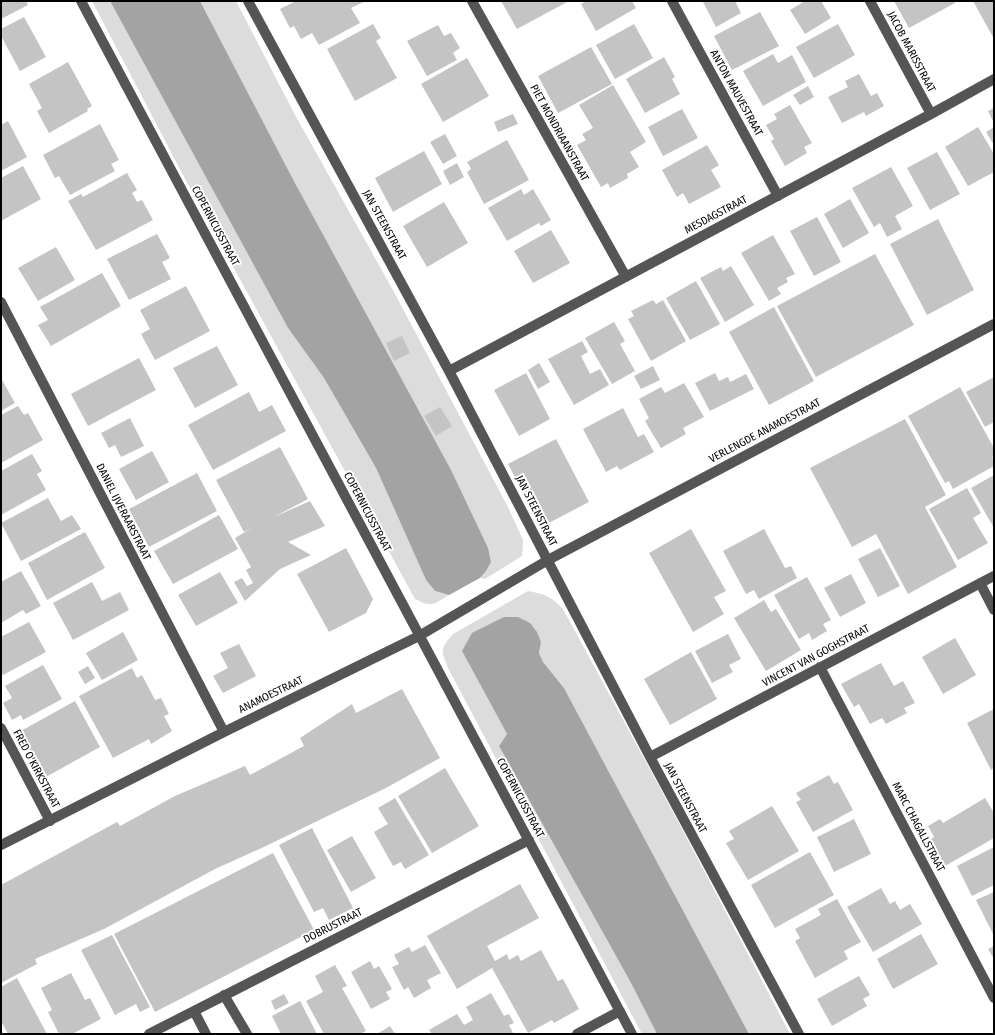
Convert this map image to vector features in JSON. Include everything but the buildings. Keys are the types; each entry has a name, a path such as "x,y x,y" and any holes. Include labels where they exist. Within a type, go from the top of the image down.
{"street":[{"name":"COPERNICUSSTRAAT","path":"81,1 632,1034"},
{"name":"JAN STEENSTRAAT","path":"248,1 449,371 650,757 799,1034"},
{"name":"PIET MONDRIAANSTRAAT","path":"472,1 626,276"},
{"name":"ANTON MAUVESTRAAT","path":"672,1 778,196"},
{"name":"JACOB MARISSTRAAT","path":"870,1 931,114"},
{"name":"MESDAGSTRAAT","path":"449,371 994,79"},
{"name":"DANIEL IJVERAARSTRAAT","path":"1,302 224,732"},
{"name":"VERLENGDE ANAMOESTRAAT","path":"548,560 992,328"},
{"name":"ANAMOESTRAAT","path":"1,845 224,732 419,636 548,560"},
{"name":"VINCENT VAN GOGHSTRAAT","path":"650,757 994,576"},
{"path":"980,583 994,610"},
{"name":"MARC CHAGALLSTRAAT","path":"820,668 994,998"},
{"name":"FRED O'KIRKSTRAAT","path":"1,728 50,821"},
{"name":"DOBRUSTRAAT","path":"149,1034 529,840"},
{"path":"224,995 247,1034"},
{"path":"194,1011 206,1034"},
{"path":"577,1034 620,1012"}],"shaded area":[{"path":"92,1 110,1 288,328 324,378 376,468 426,580 435,591 449,595 440,601 429,604 415,599 184,177"},
{"path":"110,1 200,1 296,185 451,470 488,548 491,562 480,578 449,595 435,591 426,580 376,468 324,378 288,328"},
{"path":"200,1 236,1 294,113 394,292 509,509 523,540 522,556 485,579 480,578 486,571 296,185"},
{"path":"528,591 539,593 548,597 563,609 673,812 790,1034 749,1034 564,688 543,662 539,653 541,642 462,651 507,734 499,746 631,983 657,1034 642,1034 448,668 444,657 444,647 453,634"},
{"path":"504,617 518,617 530,623 537,632 541,642 539,653 543,662 564,688 749,1034 657,1034 631,983 499,746 507,734 462,651 472,633"}]}
